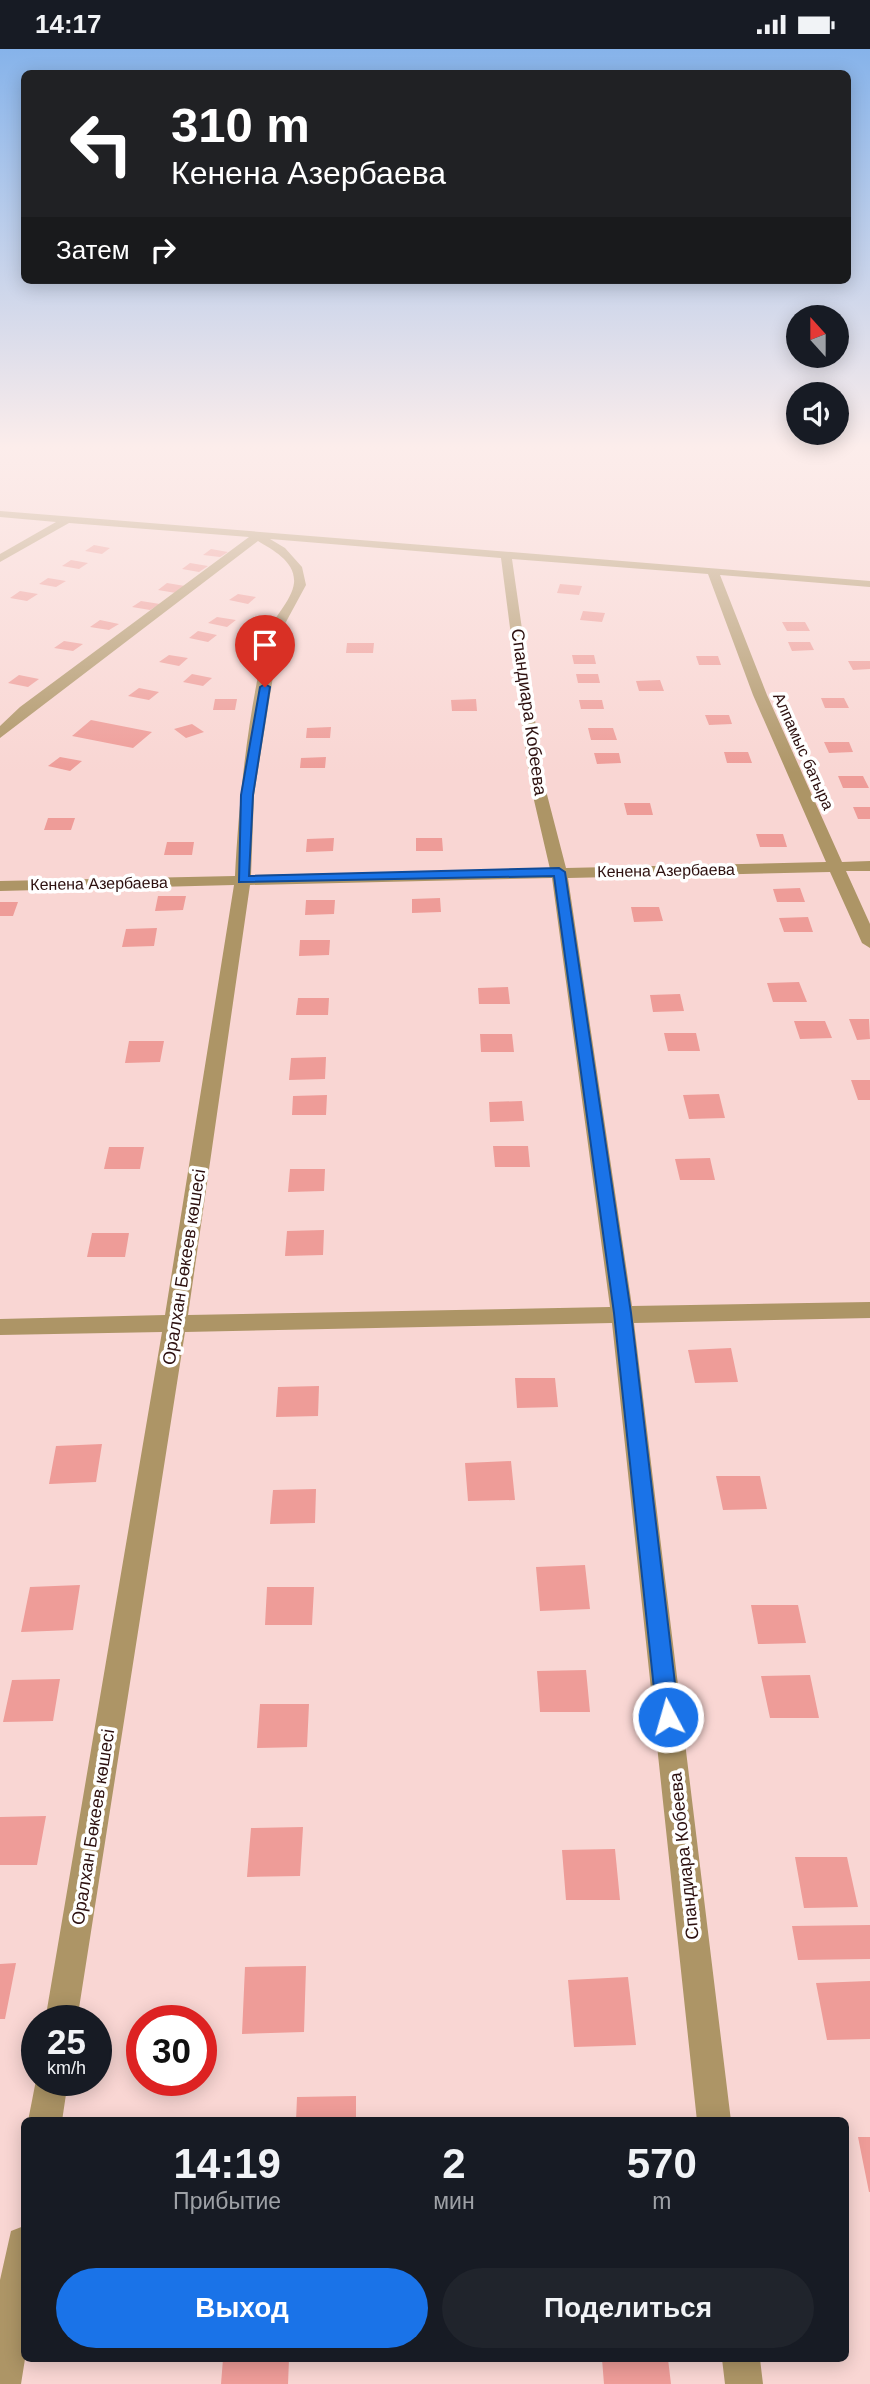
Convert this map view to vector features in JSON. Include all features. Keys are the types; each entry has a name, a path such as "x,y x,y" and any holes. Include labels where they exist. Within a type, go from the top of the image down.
{"street":[{"path":"0,734 25,710 232,555"},
{"name":"Оралхан Бөкеев көшесі","path":"64,2005 175,1324 243,879 247,795 274,633 300,585 298,569 285,555"},
{"name":"Спандиара Кобеева","path":"506,555 537,783 559,872 622,1313 714,2117"},
{"path":"530,555 870,584"},
{"name":"Алпамыс батыра","path":"712,570 760,695 870,943"},
{"name":"Кенена Азербаева","path":"0,885 870,866"},
{"path":"0,1328 622,1313 870,1310"},
{"path":"46,2117 49,2096"},
{"path":"2,2384 21,2262"},
{"path":"741,2362 744,2384"}],"building":[{"path":"71,560 88,563 79,569 62,566"},
{"path":"190,563 208,566 199,572 182,569"},
{"path":"48,578 66,581 56,587 39,584"},
{"path":"167,583 185,586 176,593 158,590"},
{"path":"560,584 582,586 579,595 557,593"},
{"path":"20,591 38,594 27,601 10,598"},
{"path":"238,594 256,597 248,604 229,600"},
{"path":"141,601 160,604 150,610 132,607"},
{"path":"583,611 605,613 602,622 580,620"},
{"path":"217,617 236,620 227,627 208,623"},
{"path":"100,620 119,624 109,630 90,627"},
{"path":"782,622 805,622 810,631 787,631"},
{"path":"198,631 217,635 208,642 189,638"},
{"path":"64,641 83,644 73,651 54,648"},
{"path":"788,642 810,642 814,650 792,651"},
{"path":"347,643 374,643 373,653 346,653"},
{"path":"169,655 188,658 179,666 159,662"},
{"path":"572,655 594,655 596,664 574,664"},
{"path":"696,656 718,656 721,665 699,665"},
{"path":"848,661 870,661 870,669 853,670"},
{"path":"192,674 212,678 203,686 183,682"},
{"path":"576,674 598,674 600,683 578,683"},
{"path":"19,675 39,679 28,687 8,683"},
{"path":"660,680 664,691 639,691 636,681"},
{"path":"139,688 159,692 149,700 128,696"},
{"path":"821,698 844,698 849,708 825,708"},
{"path":"215,699 237,699 235,710 213,710"},
{"path":"476,699 477,711 452,711 451,700"},
{"path":"579,700 602,700 604,709 581,709"},
{"path":"705,715 729,715 732,724 709,725"},
{"path":"91,720 152,732 133,748 72,736"},
{"path":"192,724 204,732 186,738 174,729"},
{"path":"331,727 330,738 306,738 307,728"},
{"path":"588,728 613,728 617,740 591,740"},
{"path":"824,742 849,742 853,752 829,753"},
{"path":"724,752 748,752 752,763 727,763"},
{"path":"594,753 619,753 621,763 597,764"},
{"path":"60,757 82,761 70,771 48,766"},
{"path":"326,757 325,768 300,768 301,758"},
{"path":"838,776 863,776 869,788 843,788"},
{"path":"624,803 650,803 653,815 627,815"},
{"path":"853,807 870,807 870,819 858,819"},
{"path":"48,818 75,818 71,830 44,830"},
{"path":"756,834 783,834 787,847 760,847"},
{"path":"334,838 333,851 306,852 307,839"},
{"path":"416,838 442,838 443,851 416,851"},
{"path":"167,842 194,842 192,855 164,855"},
{"path":"800,888 805,902 777,902 773,889"},
{"path":"158,896 186,896 183,910 155,911"},
{"path":"440,898 441,912 412,913 412,899"},
{"path":"306,900 335,900 334,914 305,915"},
{"path":"0,902 18,902 13,916 0,916"},
{"path":"631,907 659,907 663,921 634,922"},
{"path":"808,917 813,932 784,932 779,918"},
{"path":"157,928 154,946 122,947 126,929"},
{"path":"300,940 330,940 329,955 299,956"},
{"path":"799,982 807,1002 773,1002 767,983"},
{"path":"508,987 510,1004 479,1004 478,988"},
{"path":"680,994 684,1011 653,1012 650,995"},
{"path":"298,998 329,998 328,1015 296,1015"},
{"path":"849,1019 869,1019 870,1039 857,1040"},
{"path":"794,1021 825,1021 832,1038 800,1039"},
{"path":"664,1033 696,1033 700,1051 668,1051"},
{"path":"480,1034 512,1034 514,1052 481,1052"},
{"path":"129,1041 164,1041 160,1062 125,1063"},
{"path":"326,1057 325,1079 289,1080 291,1058"},
{"path":"851,1080 870,1080 870,1100 858,1100"},
{"path":"719,1094 725,1118 689,1119 683,1095"},
{"path":"327,1095 326,1115 292,1115 293,1096"},
{"path":"522,1101 524,1121 490,1122 489,1102"},
{"path":"493,1146 528,1146 530,1167 495,1167"},
{"path":"109,1147 144,1147 140,1169 104,1169"},
{"path":"710,1158 715,1180 680,1180 675,1159"},
{"path":"290,1169 325,1169 324,1191 288,1192"},
{"path":"324,1230 323,1255 285,1256 287,1231"},
{"path":"92,1233 129,1233 125,1257 87,1257"},
{"path":"731,1348 738,1382 695,1383 688,1350"},
{"path":"515,1378 555,1378 558,1407 517,1408"},
{"path":"319,1386 318,1416 276,1417 278,1387"},
{"path":"102,1444 96,1482 49,1484 56,1446"},
{"path":"511,1461 515,1500 468,1501 465,1463"},
{"path":"716,1476 760,1476 767,1509 723,1510"},
{"path":"316,1489 315,1523 270,1524 273,1490"},
{"path":"585,1565 590,1609 540,1611 536,1567"},
{"path":"80,1585 73,1630 21,1632 30,1587"},
{"path":"267,1587 314,1587 312,1625 265,1625"},
{"path":"751,1605 798,1605 806,1643 758,1644"},
{"path":"586,1670 590,1712 540,1712 537,1671"},
{"path":"810,1675 819,1718 770,1718 761,1676"},
{"path":"60,1679 53,1721 3,1722 12,1680"},
{"path":"260,1704 309,1704 307,1747 257,1748"},
{"path":"46,1816 37,1865 0,1865 0,1817"},
{"path":"303,1827 300,1876 247,1877 251,1828"},
{"path":"615,1849 620,1900 566,1900 562,1850"},
{"path":"795,1857 847,1857 858,1907 804,1908"},
{"path":"870,1925 870,1959 798,1960 792,1926"},
{"path":"16,1963 5,2019 0,2019 0,1964"},
{"path":"306,1966 304,2032 242,2034 245,1967"},
{"path":"628,1977 636,2045 574,2047 568,1980"},
{"path":"870,1981 870,2039 827,2040 816,1983"},
{"path":"356,2096 356,2117 296,2117 297,2097"},
{"path":"858,2137 870,2137 870,2192 869,2192"},
{"path":"223,2362 289,2362 288,2384 221,2384"},
{"path":"602,2362 668,2362 671,2384 604,2384"}],"route":[{"path":"265,687 247,795 243,879 559,872 622,1313 668,1717"}]}
